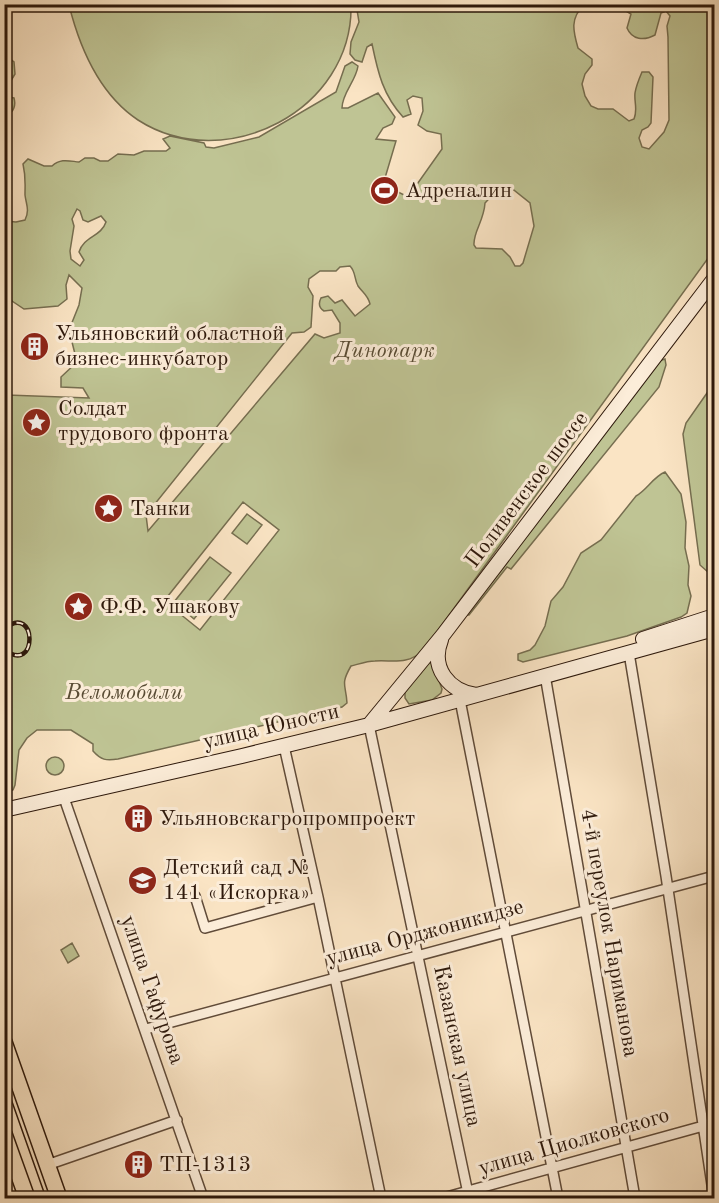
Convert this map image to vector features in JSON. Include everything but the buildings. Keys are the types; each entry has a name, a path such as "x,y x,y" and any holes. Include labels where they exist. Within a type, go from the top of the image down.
{"main road":[{"name":"Поливенское шоссе","path":"369,725 443,636 714,279"},
{"name":"улица Юности","path":"545,675 628,644 714,616"},
{"name":"улица Юности","path":"4,810 369,725 714,629"},
{"path":"443,636 438,653 445,679 459,690 477,694"},
{"path":"4,1042 59,1198"},
{"path":"4,1134 27,1198"}],"street":[{"path":"629,653 668,888 714,1198"},
{"name":"4-й переулок Нариманова","path":"545,675 635,1198"},
{"path":"460,700 558,1198"},
{"name":"Казанская улица","path":"369,725 468,1195"},
{"path":"284,746 381,1198"},
{"name":"улица Гафурова","path":"63,795 203,1198"},
{"name":"улица Орджоникидзе","path":"146,1029 714,876"},
{"path":"195,896 206,928 318,897"},
{"path":"47,1166 177,1120"},
{"name":"улица Циолковского","path":"443,1198 468,1195 552,1168 714,1123"}],"green space":[{"path":"351,4 346,42 331,75 308,102 278,123 244,136 208,140 172,135 138,120 124,109 102,84 85,54 69,5"},
{"path":"356,4 584,5 576,15 574,25 578,48 592,59 592,65 585,74 582,84 585,96 591,106 598,109 613,109 629,121 634,119 635,93 642,72 649,72 653,77 651,123 642,130 639,138 642,147 649,149 664,132 669,120 667,26 670,16 666,11 661,13 655,35 639,38 632,35 627,28 631,14 616,5 714,5 714,250 423,651 406,660 372,661 351,666 344,684 347,703 342,707 118,759 101,758 93,751 93,744 71,730 37,730 27,738 19,750 15,785 13,790 5,793 4,400 7,395 89,398 83,388 61,387 61,377 77,362 69,330 79,305 82,288 69,275 66,285 67,299 58,306 24,309 12,301 5,291 5,221 25,220 27,213 23,164 28,159 44,166 52,166 62,161 79,162 85,158 108,161 118,154 134,155 144,151 166,151 170,148 163,139 170,136 204,143 206,147 214,148 259,137 336,92 345,66 352,62 358,66 344,97 342,108 348,108 378,93 395,117 392,124 383,128 376,139 396,141 385,178 392,189 408,197 442,149 441,134 427,131 418,125 423,111 422,98 413,96 407,100 411,114 403,117 396,109 382,83 372,44 367,47 362,62 355,60 350,54 351,42 359,22","holes":["501,186 510,187 530,203 534,226 523,263 520,266 515,266 502,249 476,248 474,245 485,203","77,209 83,220 88,222 101,216 106,222 104,227 81,247 79,252 84,260 80,266 71,259 74,226 72,219","350,266 352,268 358,286 367,296 370,304 355,316 342,300 335,303 328,296 321,298 320,307 324,311 332,310 340,323 340,333 324,338 315,334 148,531 146,515 292,333 304,332 311,327 313,296 308,287 309,279 320,271 336,271 340,267","243,502 279,530 200,630 164,601"]},
{"path":"9,58 14,62 15,74 9,84 5,82 4,64"},
{"path":"8,97 14,98 15,103 13,110 7,115 5,114 5,103"},
{"path":"665,359 666,365 659,387 511,569 507,567 469,615 465,615 659,361"},
{"path":"714,383 714,567 709,573 700,565 683,434 686,423"},
{"path":"665,472 681,494 686,522 685,548 691,596 687,613 627,636 523,662 518,660 518,654 530,650 535,645 545,626 551,601 563,587 581,553 601,540 636,496"},
{"path":"247,514 262,525 247,544 232,533"},
{"path":"210,557 231,573 194,619 174,602"},
{"path":"430,656 442,689 441,693 432,700 409,704 405,698 405,692"},
{"path":"51,757 59,757 64,762 62,773 51,775 46,770 46,762"},
{"path":"72,943 79,956 68,963 61,950"}],"tram line":[{"path":"4,1079 46,1198"}],"railway":[{"path":"4,629 15,623 23,624 28,630 30,639 28,648 23,654 15,655 4,649"}],"place":[{"name":"Адреналин","path":"384,191"},
{"name":"Ульяновский областной бизнес-инкубатор","path":"34,347"},
{"name":"Солдат трудового фронта","path":"37,422"},
{"name":"Танки","path":"109,509"},
{"name":"Ф.Ф. Ушакову","path":"79,607"},
{"name":"Ульяновскагропромпроект","path":"138,819"},
{"name":"Детский сад № 141 «Искорка»","path":"142,881"},
{"name":"ТП-1313","path":"138,1165"}],"park label":[{"name":"Динопарк","path":"385,351"},
{"name":"Веломобили","path":"124,693"}]}
